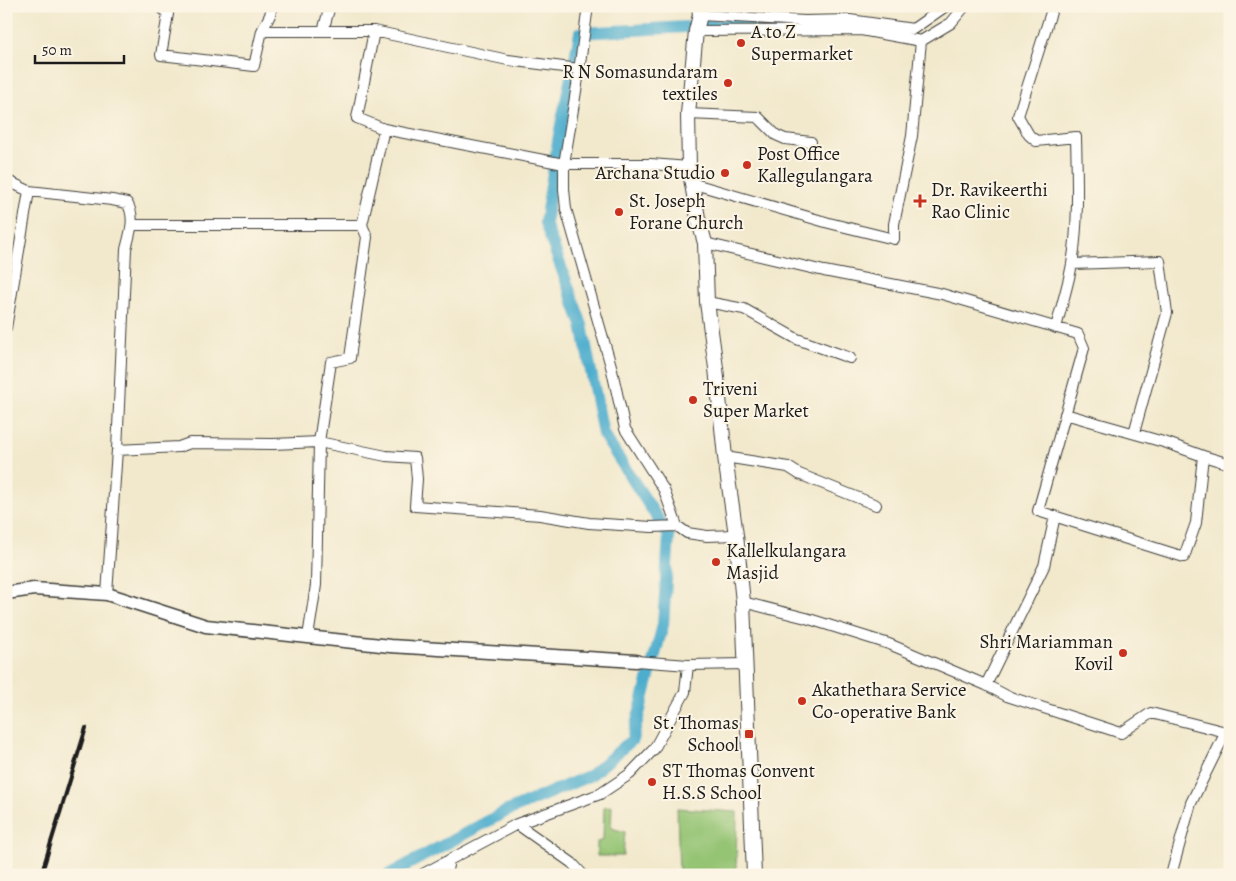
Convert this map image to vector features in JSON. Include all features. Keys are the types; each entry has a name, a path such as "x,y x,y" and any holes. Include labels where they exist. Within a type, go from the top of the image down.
{"main road":[{"path":"698,9 688,114 689,167 705,243 707,302 743,602 754,875"}],"street":[{"path":"160,6 168,14 161,55 254,66 262,30 270,15 272,6"},
{"path":"324,30 330,6"},
{"path":"698,9 805,21 850,20 913,29 946,6"},
{"path":"696,30 861,30 921,41 951,24 966,6"},
{"path":"1053,6 1018,116 1029,135 1036,140 1076,137 1078,184 1075,237 1072,264 1056,328"},
{"path":"587,7 564,164 566,209 611,366 625,429 664,490 677,526"},
{"path":"262,30 374,30 508,60 580,64"},
{"path":"374,30 357,118 384,129 564,164 651,164 689,167"},
{"path":"691,183 894,239 894,224 912,136 921,41"},
{"path":"688,114 758,117 776,135 785,139 811,142"},
{"path":"308,637 316,585 319,442 331,362 350,358 367,237 362,225 384,129"},
{"path":"6,180 29,191 112,200 127,203 129,206 132,225 126,249 117,450 107,594"},
{"path":"6,328 29,191"},
{"path":"132,225 362,225"},
{"path":"705,243 942,294 1078,334 1084,348 1038,511 1184,558 1196,523 1203,456"},
{"path":"1072,264 1160,260 1167,313 1134,433"},
{"path":"707,302 744,309 796,339 850,358"},
{"path":"1065,414 1134,433 1230,464"},
{"path":"117,450 179,447 190,442 273,444 319,442 386,456 415,458 417,479 415,506 540,515 590,523 652,527 677,526 687,532 707,536 736,535"},
{"path":"725,457 788,467 800,474 876,505"},
{"path":"986,684 1044,566 1055,516"},
{"path":"6,592 34,589 107,594 206,626 390,646 688,665 746,664"},
{"path":"743,602 806,618 889,644 986,684 1007,696 1121,733 1150,713 1228,733 1192,803 1171,875"},
{"path":"421,875 517,824 600,794 630,774 654,749 685,692 688,665"},
{"path":"517,824 572,863 583,875"},
{"path":"446,875 449,860"}],"green space":[{"path":"612,806 611,828 625,832 623,856 597,856 597,842 603,840 604,807"},
{"path":"677,808 737,812 736,875 679,875"}],"waterway":[{"path":"702,26 776,23"},
{"path":"575,58 580,33 686,27"},
{"path":"388,875 505,812 591,775 632,740 663,625 669,536 603,434 582,325 545,223 559,135 571,77"}],"railway":[{"path":"41,875 86,728"}],"place":[{"name":"A to Z Supermarket","path":"741,43"},
{"name":"R N Somasundaram textiles","path":"728,83"},
{"name":"Post Office Kallegulangara","path":"747,165"},
{"name":"Archana Studio","path":"725,173"},
{"name":"Dr. Ravikeerthi Rao Clinic","path":"920,201"},
{"name":"St. Joseph Forane Church","path":"619,212"},
{"name":"Triveni Super Market","path":"693,400"},
{"name":"Kallelkulangara Masjid","path":"716,562"},
{"name":"Shri Mariamman Kovil","path":"1123,653"},
{"name":"Akathethara Service Co-operative Bank","path":"802,701"},
{"name":"St. Thomas School","path":"749,734"},
{"name":"ST Thomas Convent H.S.S School","path":"652,782"}]}
